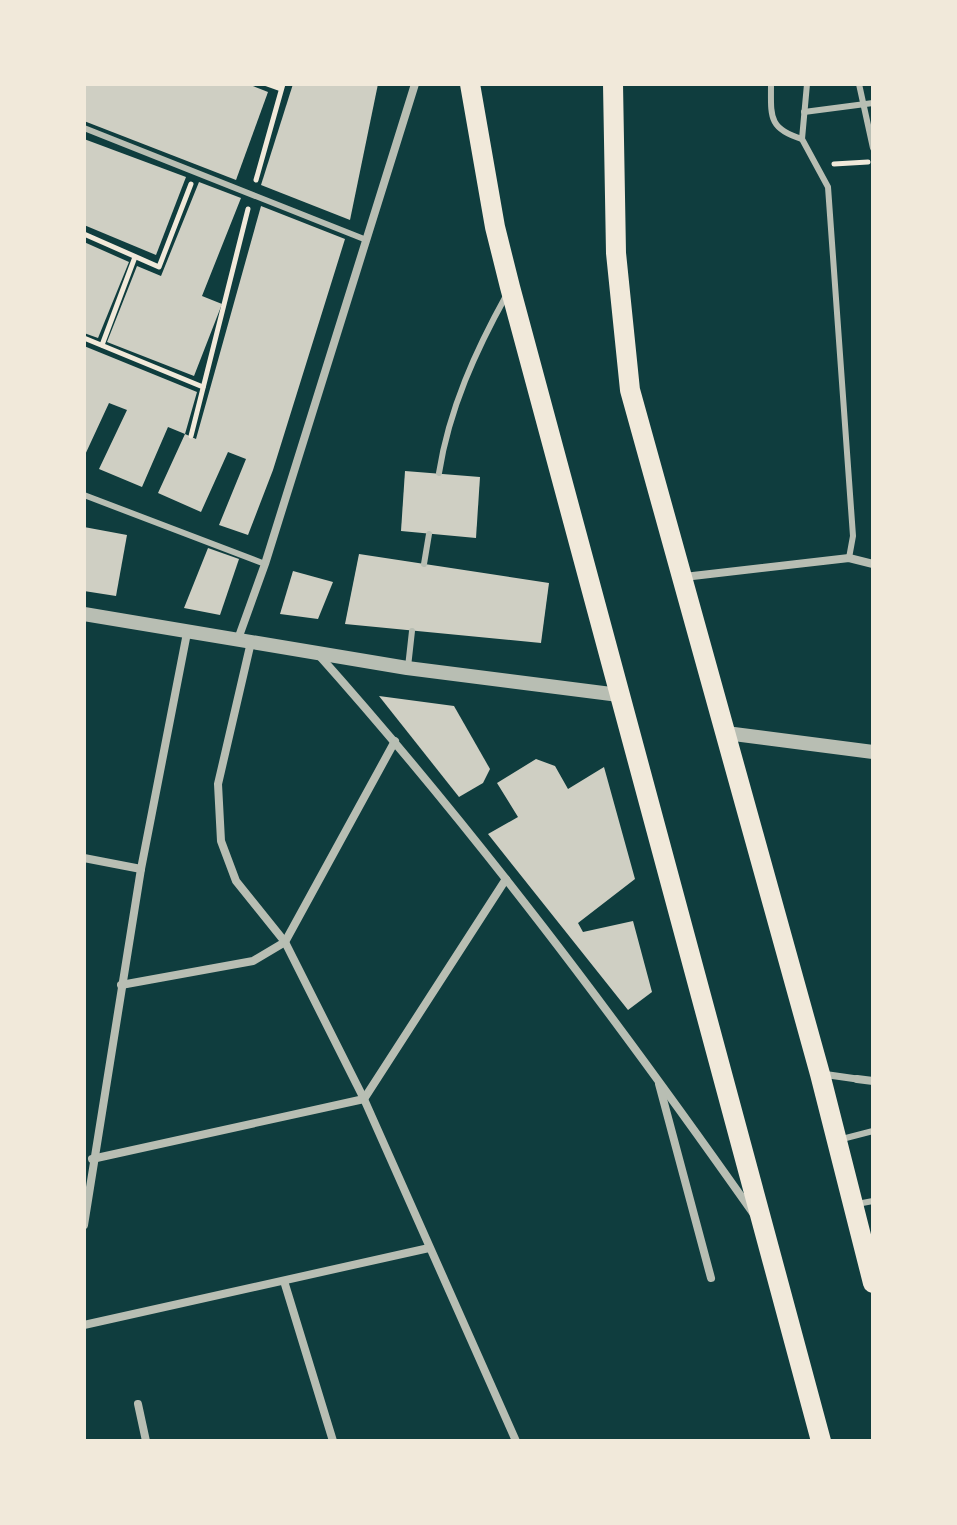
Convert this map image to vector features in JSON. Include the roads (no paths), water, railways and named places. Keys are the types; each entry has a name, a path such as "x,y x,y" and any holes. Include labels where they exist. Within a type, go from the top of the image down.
{"main road":[{"path":"470,84 495,227 510,287 821,1441"},
{"path":"613,84 616,253 630,390 837,1140 863,1203 873,1283"}],"street":[{"path":"415,84 364,239 244,640 218,784 221,841 236,881 285,942 364,1099 516,1441"},
{"path":"680,577 849,558 873,564"},
{"path":"84,614 407,668 619,695"},
{"path":"84,1225 92,1159 141,869 187,633"},
{"path":"316,653 395,741 506,879 657,1076 764,1230"},
{"path":"726,733 873,752"},
{"path":"121,985 253,961 285,942 395,741"},
{"path":"84,858 141,869"},
{"path":"92,1159 364,1099 506,879"},
{"path":"820,1074 873,1081"},
{"path":"657,1076 711,1278"},
{"path":"84,1325 429,1248"},
{"path":"284,1281 333,1441"},
{"path":"138,1404 146,1441"}],"lane":[{"path":"771,84 771,111 776,126 783,133 802,139"},
{"path":"807,84 802,139 828,187 853,536 849,558"},
{"path":"859,84 861,105 873,148"},
{"path":"804,112 873,103"},
{"path":"84,128 364,239"},
{"path":"439,473 444,442 457,402 510,287"},
{"path":"84,495 265,564"},
{"path":"424,564 429,534"},
{"path":"407,668 412,631"},
{"path":"837,1140 873,1131"}]}
